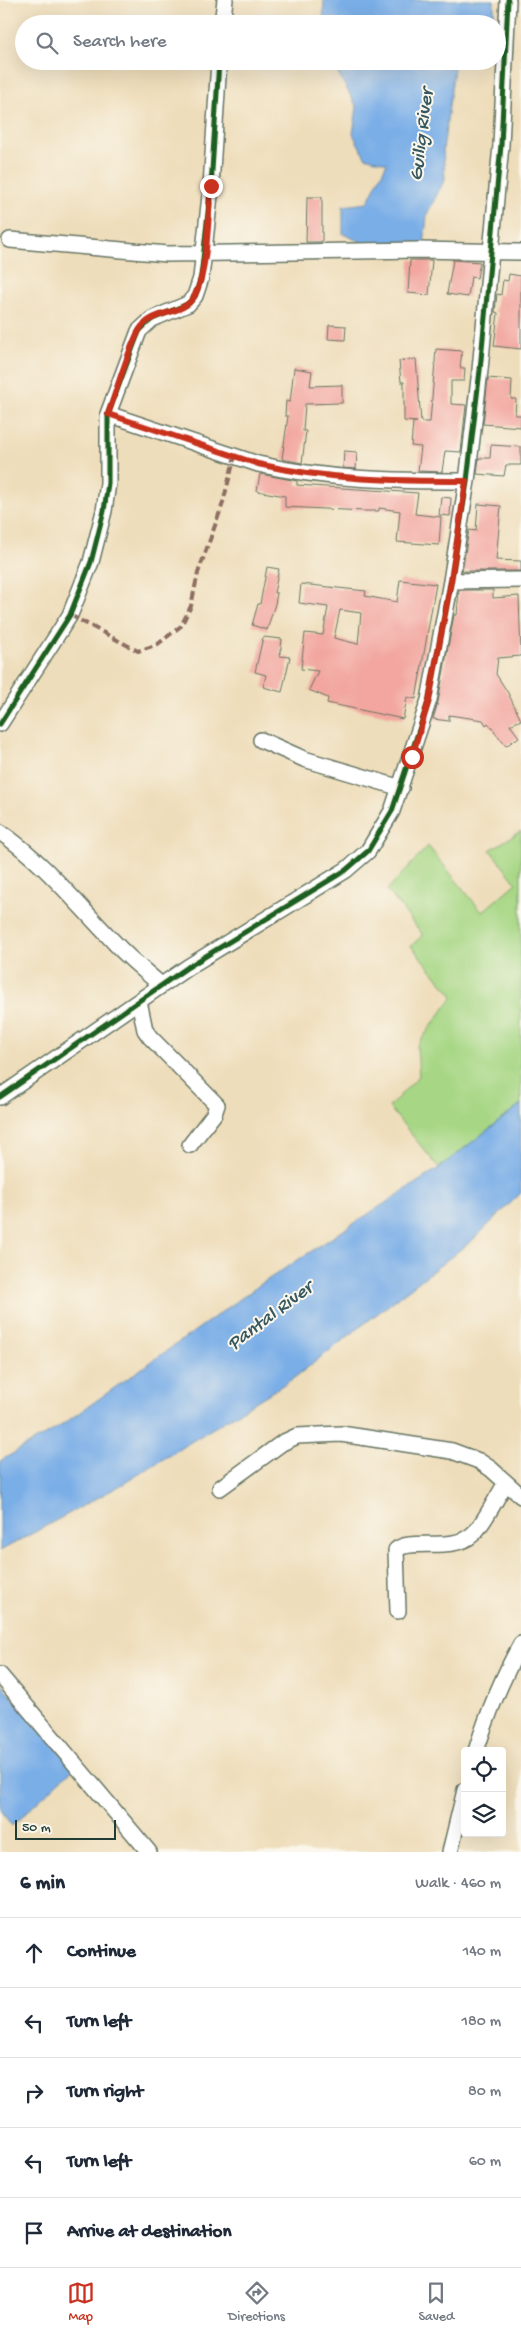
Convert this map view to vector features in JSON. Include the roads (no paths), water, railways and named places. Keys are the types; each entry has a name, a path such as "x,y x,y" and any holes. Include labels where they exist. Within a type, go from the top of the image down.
{"street":[{"path":"223,15 225,0"},
{"path":"506,41 508,0"},
{"path":"0,724 70,615 91,562 104,511 108,483 108,414 139,331 152,318 180,308 195,296 201,278 204,254 218,70"},
{"path":"0,1097 188,967 329,883 359,860 375,841 387,822 401,788 429,700 451,581 480,370 501,145 505,70"},
{"path":"10,240 166,254 276,251 491,250 521,252"},
{"path":"108,414 258,464 282,469 359,479 466,481"},
{"path":"451,581 521,580"},
{"path":"261,740 304,759 401,788"},
{"path":"0,832 14,842 83,908 114,943 161,985"},
{"path":"139,1000 145,1030 150,1037 217,1105 214,1114 190,1145"},
{"path":"220,1488 282,1443 297,1436 341,1434 452,1451 479,1461 521,1496"},
{"path":"398,1611 396,1550 404,1546 453,1544 474,1534 506,1482"},
{"path":"477,1747 488,1713 506,1671 521,1644"},
{"path":"0,1675 149,1852"},
{"path":"450,1852 465,1792"}],"water":[{"path":"324,0 494,0 494,15 323,15"},
{"name":"Guilig River","path":"336,70 454,70 443,150 445,179 427,214 424,246 370,246 343,234 343,206 367,203 387,163 365,157 353,134 357,107"},
{"name":"Pantal River","path":"521,1104 521,1193 474,1239 294,1378 123,1484 0,1551 0,1461 59,1427 264,1282 439,1168"},
{"path":"0,1683 74,1768 12,1826 0,1810"}]}
